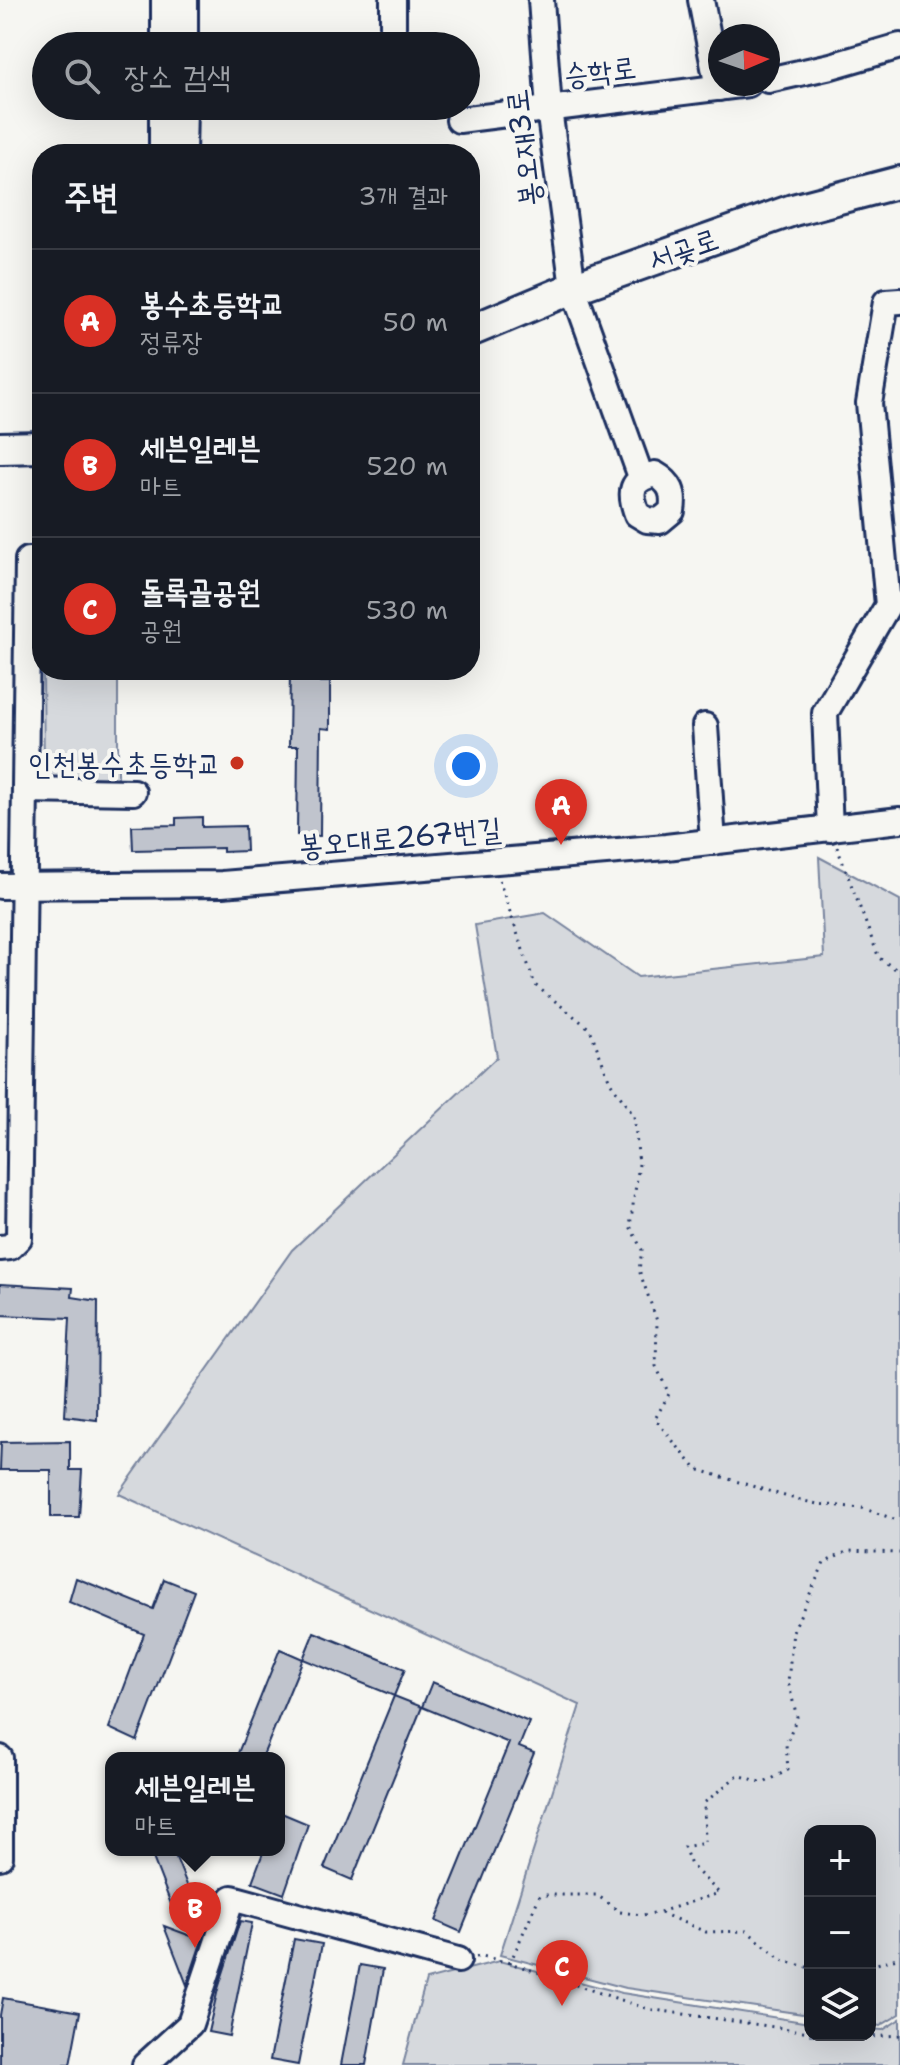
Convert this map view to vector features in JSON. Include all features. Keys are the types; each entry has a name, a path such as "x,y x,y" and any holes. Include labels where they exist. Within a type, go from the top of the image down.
{"main road":[{"name":"서곶로","path":"480,327 573,288 793,210 900,182"},
{"path":"0,448 32,447"}],"street":[{"path":"164,0 164,32"},
{"path":"185,0 185,32"},
{"path":"393,0 393,32"},
{"name":"봉오재3로","path":"541,0 549,109 573,288 641,477"},
{"path":"701,0 708,36"},
{"path":"780,77 900,46"},
{"name":"승학로","path":"480,117 708,89"},
{"path":"162,120 162,144"},
{"path":"183,144 184,120"},
{"path":"830,829 825,713 888,605 889,489 869,403 886,302 900,301"},
{"path":"0,1248 10,1247 19,1238 12,886 25,790 28,560 32,560"},
{"path":"705,726 713,842"},
{"path":"25,790 133,792"},
{"name":"봉오대로267번길","path":"12,886 222,884 713,842 900,820"},
{"path":"0,1758 0,1857"},
{"path":"145,2065 190,2024 232,1898 458,1960"}],"path":[{"path":"830,829 879,958 900,972"},
{"path":"493,862 535,985 590,1029 610,1082 634,1116 639,1164 630,1226 642,1250 639,1270 657,1321 656,1366 669,1394 655,1419 696,1469 817,1504 862,1508 900,1521"},
{"path":"510,1963 540,1895 597,1895 620,1912 642,1915 719,1893 691,1865 684,1847 705,1843 704,1803 738,1775 764,1783 788,1770 786,1744 797,1717 788,1682 793,1631 824,1563 848,1551 900,1553"},
{"path":"660,1912 706,1932 747,1931 782,1960 804,1966"},
{"path":"458,1960 482,1956 510,1963 648,2009 804,2031"},
{"path":"876,1964 900,1957"},
{"path":"876,2037 900,2035"}],"shaded area":[{"path":"43,680 118,680 118,778 44,777"},
{"path":"819,857 900,900 900,2014 880,2026 876,2025 876,1825 804,1825 804,2014 626,1988 500,1955 580,1705 119,1494 292,1250 497,1057 475,925 545,913 638,977 824,957"},
{"path":"499,1961 622,1993 804,2022 804,2041 876,2041 876,2029 883,2030 900,2019 900,2065 403,2065 426,1980"}],"building":[{"path":"290,680 330,682 330,729 321,728 320,836 297,835 298,746 289,746"},
{"path":"202,817 202,827 245,826 246,851 223,852 223,848 133,850 132,826 176,825 176,818"},
{"path":"0,1284 73,1288 72,1297 98,1301 97,1420 65,1416 70,1318 0,1315"},
{"path":"70,1441 70,1470 82,1470 79,1517 51,1517 51,1470 0,1470 1,1442"},
{"path":"76,1578 153,1609 164,1579 194,1591 137,1741 109,1728 144,1634 69,1602"},
{"path":"314,1632 405,1669 394,1696 303,1659"},
{"path":"280,1649 303,1659 264,1752 238,1752"},
{"path":"432,1682 529,1722 519,1747 534,1753 461,1932 436,1921 509,1743 422,1707"},
{"path":"394,1696 422,1707 352,1880 324,1868"},
{"path":"285,1814 308,1824 284,1894 252,1882 262,1856 285,1856"},
{"path":"152,1856 175,1856 193,1900 171,1904"},
{"path":"240,1921 252,1923 229,2036 208,2032"},
{"path":"164,1926 202,1940 187,1985"},
{"path":"294,1939 322,1944 298,2065 270,2060"},
{"path":"360,1965 383,1969 366,2065 341,2065"},
{"path":"3,1998 80,2012 70,2065 0,2065"}],"place":[{"name":"인천봉수초등학교","path":"237,763"},
{"name":"봉수초등학교","path":"561,845"},
{"name":"세븐일레븐","path":"195,1948"},
{"name":"돌록골공원","path":"562,2006"}]}
